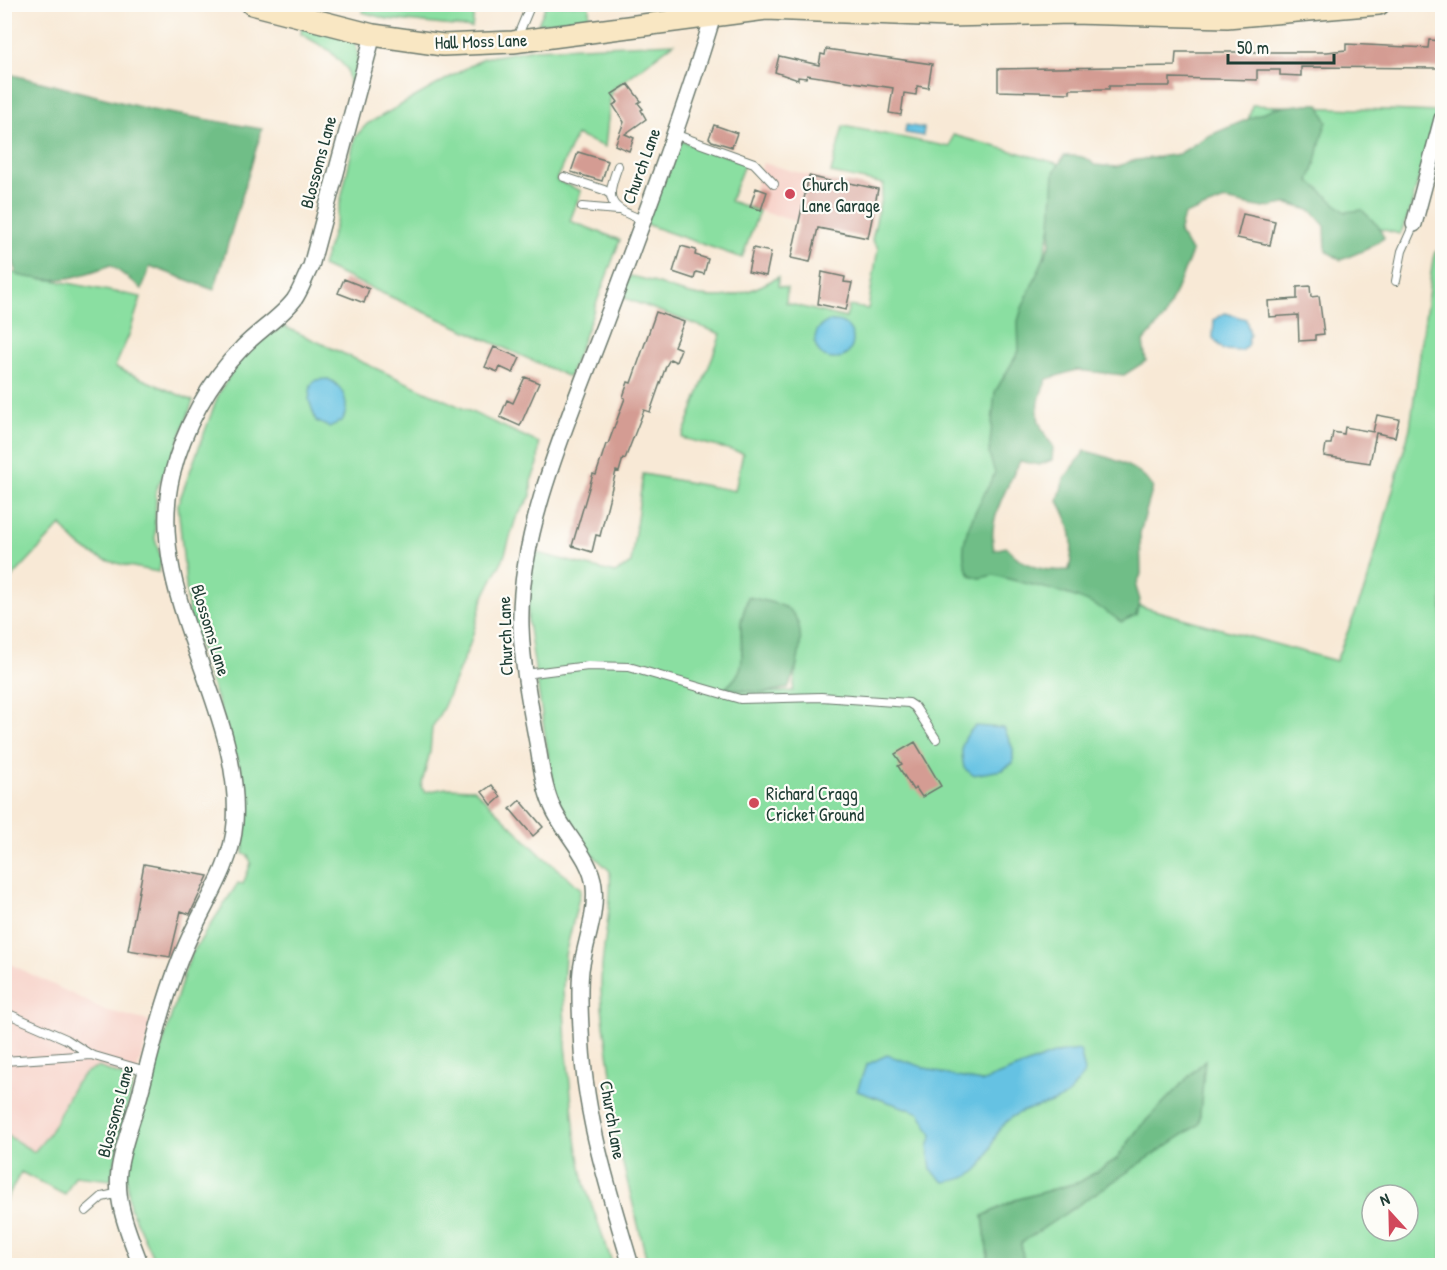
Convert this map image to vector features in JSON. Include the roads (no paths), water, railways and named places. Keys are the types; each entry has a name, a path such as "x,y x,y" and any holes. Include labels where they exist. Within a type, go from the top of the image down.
{"street":[{"name":"Hall Moss Lane","path":"252,4 373,35 443,45 516,42 766,9 948,16 1072,13 1227,17 1379,4"},
{"name":"Church Lane","path":"631,1266 601,1167 584,1071 581,970 594,908 594,885 588,867 562,828 550,803 525,674 521,625 523,576 540,508 567,419 643,220 713,16"},
{"name":"Blossoms Lane","path":"141,1266 121,1209 119,1172 165,1003 187,943 212,896 227,857 235,824 233,787 225,745 186,625 170,555 165,508 173,472 189,428 220,373 242,347 294,300 311,266 373,35"},
{"path":"1414,224 1443,119"}],"lane":[{"path":"516,42 531,4"},
{"path":"674,134 754,164 774,184"},
{"path":"618,166 610,194 612,203 618,210"},
{"path":"564,177 610,194"},
{"path":"582,207 618,210 643,220"},
{"path":"1396,281 1402,251 1414,224"},
{"path":"525,674 610,665 646,671 740,699 821,697 909,703 915,707 936,739"},
{"path":"6,1014 66,1039 91,1055"},
{"path":"4,1061 91,1055 146,1071"},
{"path":"86,1210 102,1197 120,1193"}],"water":[{"path":"906,125 924,128 923,136 905,133"},
{"path":"1225,313 1246,319 1250,334 1247,346 1242,351 1223,350 1213,338 1214,320"},
{"path":"834,321 847,327 853,340 847,353 834,359 821,353 815,340 821,327"},
{"path":"328,379 342,391 346,403 342,421 329,427 316,421 309,400 311,385 316,380"},
{"path":"975,726 1004,728 1013,749 1013,763 1002,770 973,775 964,768 962,745"},
{"path":"1080,1050 1085,1072 1068,1094 1055,1102 1018,1113 1012,1117 1002,1126 982,1165 974,1173 944,1182 931,1170 928,1147 932,1135 920,1113 857,1091 866,1065 887,1055 944,1074 981,1082 1056,1053"}],"place":[{"name":"Church Lane Garage","path":"790,194"},
{"name":"Richard Cragg Cricket Ground","path":"754,803"}]}
